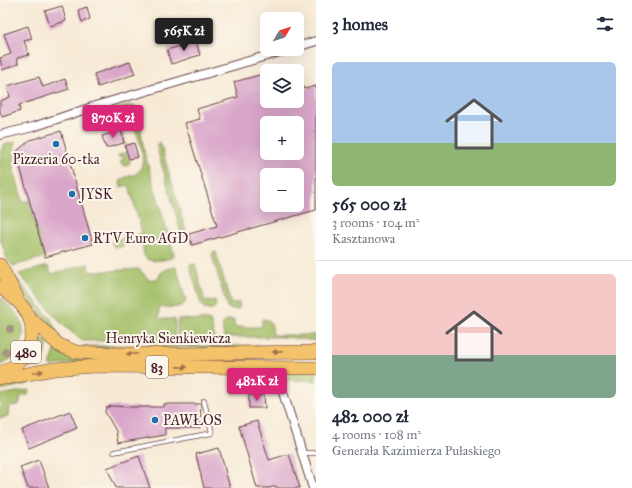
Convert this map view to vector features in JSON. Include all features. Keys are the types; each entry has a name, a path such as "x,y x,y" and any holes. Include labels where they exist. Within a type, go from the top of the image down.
{"main road":[{"path":"0,266 21,305"},
{"path":"0,287 21,305"},
{"name":"Henryka Sienkiewicza","path":"21,305 31,319 59,345 65,349 76,352 241,354 316,352"},
{"name":"480","path":"0,373 14,366 29,347 32,337 31,319"},
{"name":"Henryka Sienkiewicza","path":"0,378 54,369 95,366 316,368"}],"street":[{"path":"304,45 316,41"},
{"path":"0,136 33,127 95,106 266,56"},
{"path":"279,368 280,383 313,488"}],"lane":[{"path":"114,452 212,433 204,401"},
{"path":"302,453 316,453"}],"green space":[{"path":"128,106 138,108 144,151 174,255 169,259 155,261 145,257 142,238 135,238 135,235 142,233 129,185 121,187 120,182 124,178 138,172 142,165 142,151 138,135 126,119 119,118 98,121 97,118 101,113"},
{"path":"117,127 122,131 130,161 126,166 120,161 124,159 123,156 119,157 118,155 127,152 121,131 113,133 113,129"},
{"path":"15,142 14,171 23,202 29,200 45,257 13,266 7,259 0,238 0,155 3,145"},
{"path":"160,142 187,235 182,236 157,148 158,143"},
{"path":"126,237 126,244 121,247 115,247 111,242"},
{"path":"213,252 216,252 231,304 239,302 240,307 238,309 230,309 227,307 212,255"},
{"path":"4,264 51,319 57,333 15,284"},
{"path":"88,264 89,272 139,269 149,280 159,278 161,272 176,267 186,301 178,307 159,307 159,319 175,319 174,341 82,341 62,324 19,274 48,266 51,274"},
{"path":"195,264 205,302 215,300 216,306 213,309 205,309 201,304 190,267 190,265"},
{"path":"0,297 17,314 23,328 23,335 20,348 11,358 0,365"},
{"path":"178,319 210,321 216,341 177,341"},
{"path":"262,319 266,319 270,322 273,335 316,335 316,341 286,337 224,337 222,325 227,320 234,320 234,327 262,327"},
{"path":"43,338 48,344 40,367 28,367 37,353"},
{"path":"82,346 274,346 284,348 88,348"},
{"path":"55,350 66,356 94,361 50,366"},
{"path":"316,371 316,381 286,380 292,372"},
{"path":"245,372 266,374 273,380 241,380 241,377"},
{"path":"38,376 27,384 0,390 0,384"},
{"path":"28,390 28,395 21,396 19,405 9,406 8,416 0,419 0,395"}],"building":[{"path":"62,6 66,21 50,26 45,11"},
{"path":"87,7 90,19 82,22 78,10"},
{"path":"28,26 32,39 24,41 29,55 17,58 18,64 2,70 0,58 11,54 4,34"},
{"path":"196,41 200,55 171,64 167,50"},
{"path":"130,62 135,74 98,87 94,74"},
{"path":"260,75 260,108 304,108 304,89 316,86 316,210 192,245 189,234 217,226 185,123 200,119 197,109 238,97 234,82"},
{"path":"39,77 43,87 65,79 69,89 19,105 20,111 2,117 0,101 10,97 7,86"},
{"path":"121,130 124,143 106,148 102,136"},
{"path":"61,131 93,244 45,257 16,152 30,140"},
{"path":"134,143 138,157 129,159 125,146"},
{"path":"249,395 264,395 265,408 249,408"},
{"name":"PAWŁOS","path":"164,404 201,404 200,428 165,428 165,435 118,443 116,431 105,412 106,408 111,406 164,407"},
{"path":"70,411 77,428 29,448 22,430"},
{"path":"257,421 269,460 289,454 300,488 277,488 276,486 269,488 257,488 239,426"},
{"path":"219,448 230,488 204,488 196,454"},
{"path":"139,456 150,488 116,488 107,468"},
{"path":"39,460 49,488 28,488 20,467"}],"place":[{"name":"Pizzeria 60-tka","path":"56,144"},
{"name":"JYSK","path":"72,194"},
{"name":"RTV Euro AGD","path":"85,238"},
{"name":"PAWŁOS","path":"155,420"}]}
